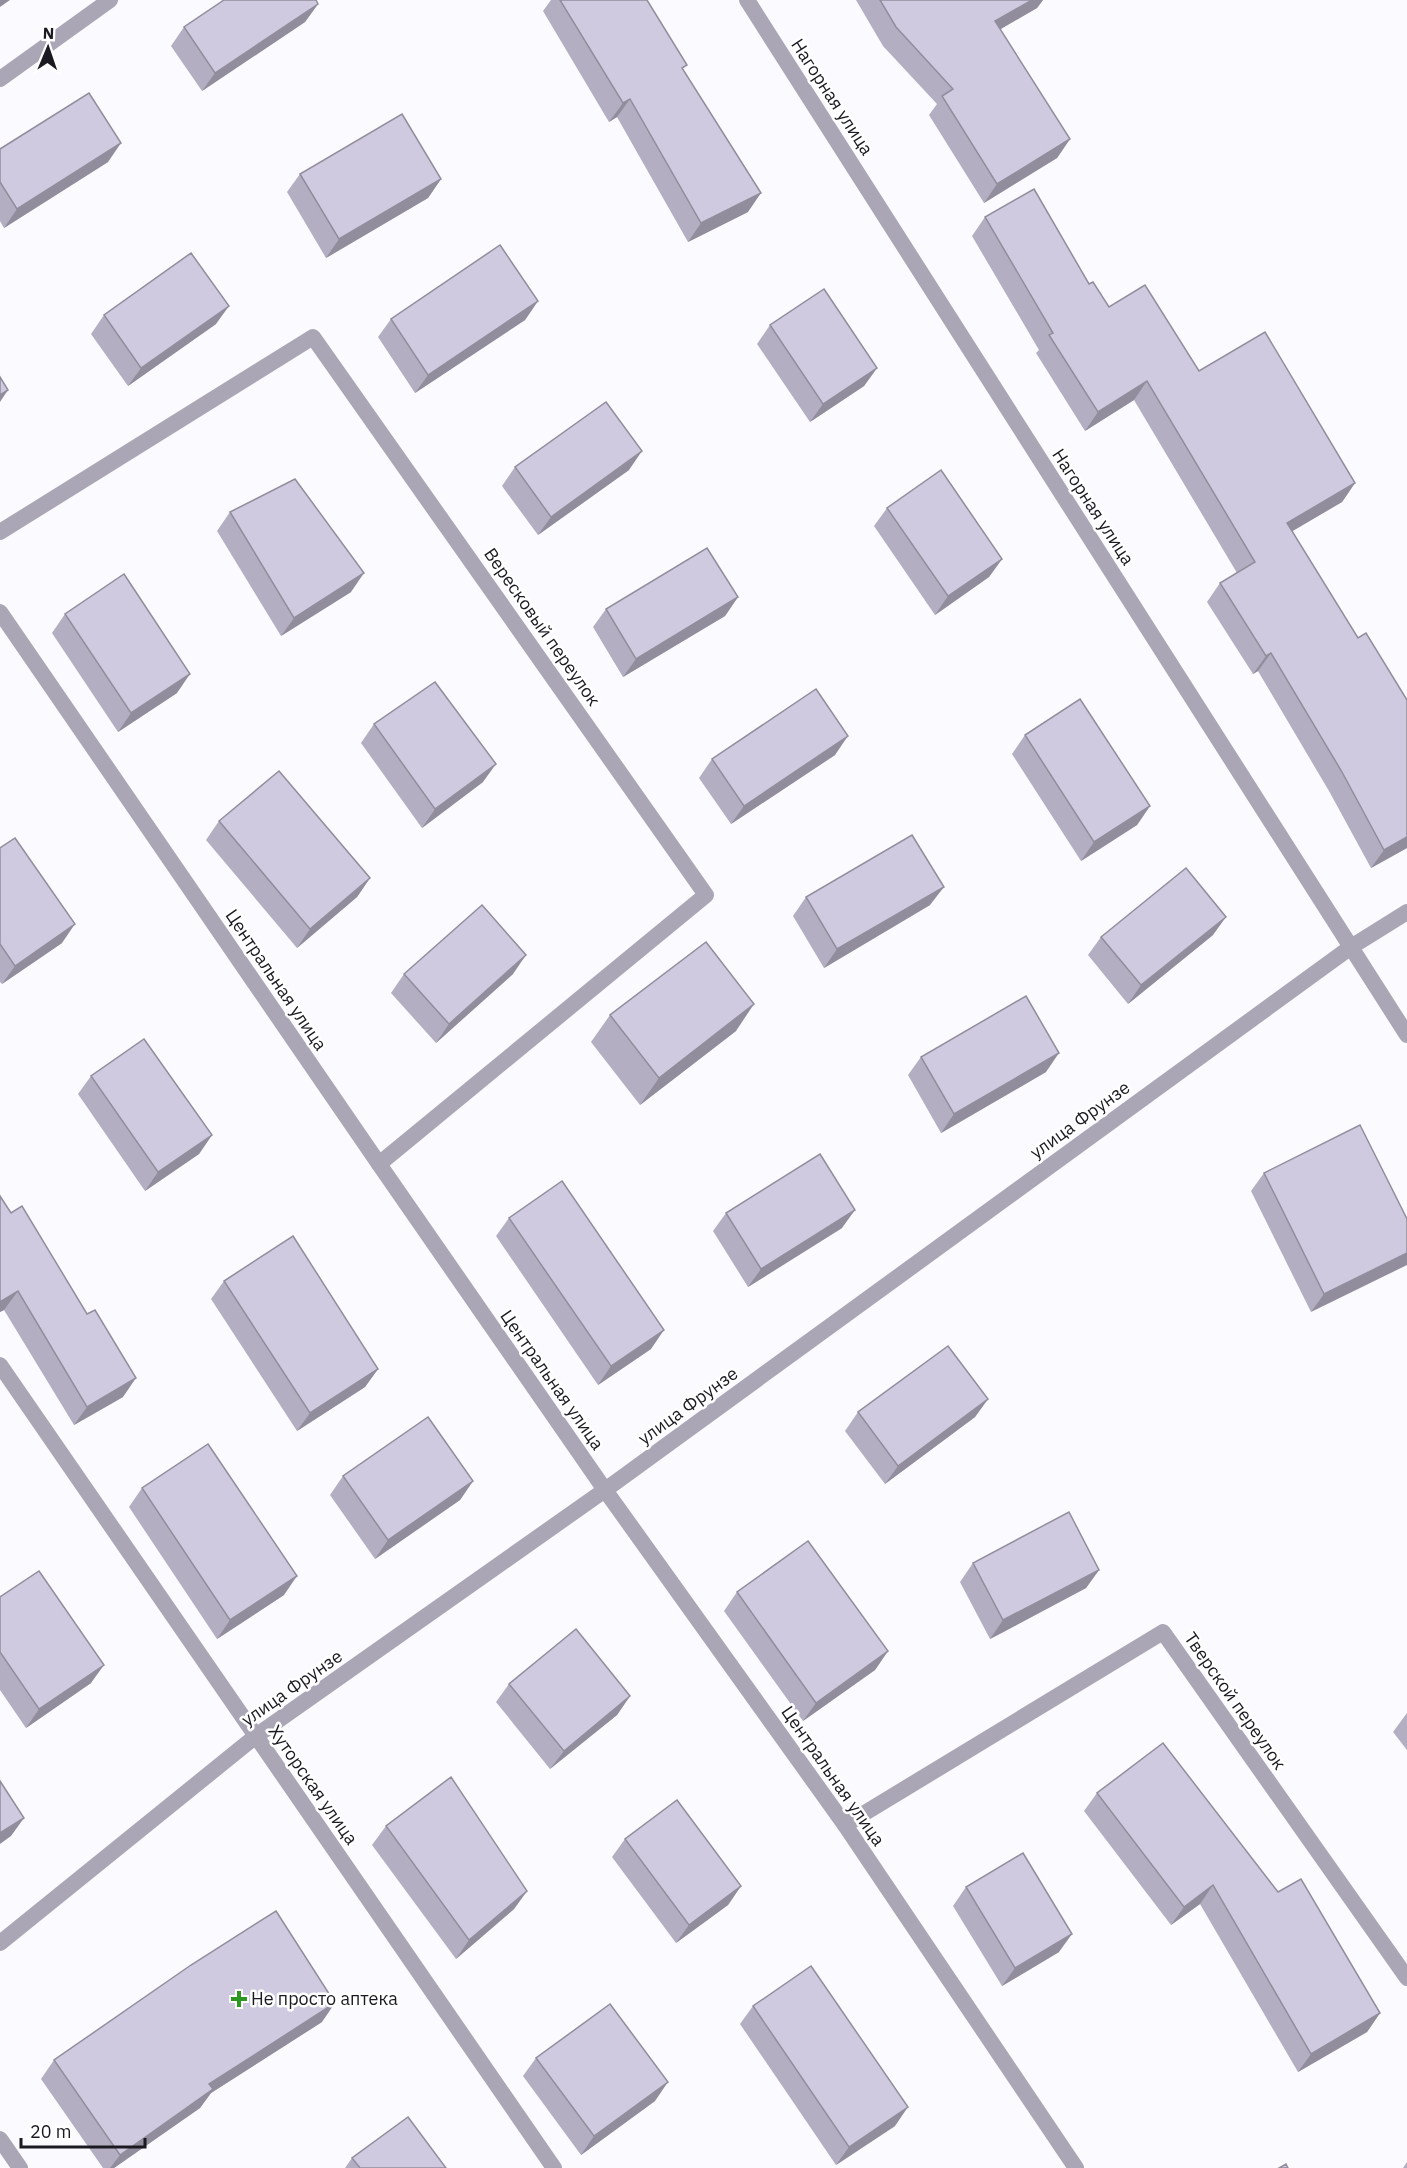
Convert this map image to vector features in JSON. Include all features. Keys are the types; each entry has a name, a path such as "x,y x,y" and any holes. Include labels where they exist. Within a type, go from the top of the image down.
{"street":[{"path":"0,79 110,0"},
{"name":"Нагорная улица","path":"747,0 1407,1035"},
{"name":"Вересковый переулок","path":"0,532 314,337 706,896 379,1164"},
{"name":"Центральная улица","path":"0,612 605,1490 845,1825 1076,2168"},
{"name":"улица Фрунзе","path":"0,1943 256,1736 605,1490 1351,947 1407,912"},
{"name":"Хуторская улица","path":"0,1365 554,2168"},
{"name":"Тверской переулок","path":"845,1825 1163,1632 1407,1978"},
{"path":"0,2139 20,2168"}],"building":[{"path":"224,0 316,0 318,4 215,73 184,27"},
{"path":"560,0 647,0 687,65 682,68 761,193 701,223 630,99 623,103"},
{"path":"880,0 1032,0 995,21 1070,139 997,184 942,96 953,89 896,27"},
{"path":"89,93 121,143 17,209 0,182 0,149"},
{"path":"402,114 441,179 339,239 300,174"},
{"path":"1034,189 1089,284 1093,282 1109,307 1145,285 1199,371 1265,332 1355,483 1287,523 1358,638 1366,633 1407,700 1407,837 1384,850 1342,772 1271,653 1266,656 1220,583 1255,562 1147,381 1098,412 1049,335 1053,333 985,217"},
{"path":"500,245 538,301 428,375 391,319"},
{"path":"191,253 229,306 141,368 104,315"},
{"path":"824,289 877,368 823,404 770,325"},
{"path":"0,377 8,390 0,395"},
{"path":"606,402 642,451 551,517 515,467"},
{"path":"941,470 1002,559 948,596 887,508"},
{"path":"295,479 364,573 294,618 230,512"},
{"path":"707,548 738,597 636,659 606,609"},
{"path":"124,574 190,674 131,713 65,614"},
{"path":"435,682 496,764 435,809 374,724"},
{"path":"816,689 848,736 744,806 712,759"},
{"path":"1080,699 1150,806 1094,842 1025,735"},
{"path":"279,771 370,878 310,929 219,821"},
{"path":"912,835 944,887 837,949 806,897"},
{"path":"15,838 75,924 15,966 0,944 0,848"},
{"path":"1186,868 1226,917 1141,985 1101,937"},
{"path":"482,905 526,955 449,1024 404,974"},
{"path":"706,942 754,1004 659,1078 610,1015"},
{"path":"1026,996 1059,1053 954,1114 921,1057"},
{"path":"144,1039 212,1135 158,1172 91,1076"},
{"path":"1360,1125 1407,1219 1407,1253 1324,1294 1264,1173"},
{"path":"820,1154 855,1210 761,1269 726,1213"},
{"path":"562,1181 664,1330 611,1366 509,1218"},
{"path":"0,1196 11,1213 22,1206 87,1314 95,1310 136,1378 87,1407 18,1291 0,1302"},
{"path":"293,1236 378,1369 310,1413 224,1281"},
{"path":"948,1346 988,1399 898,1466 858,1412"},
{"path":"428,1417 473,1481 388,1540 343,1476"},
{"path":"208,1444 297,1576 230,1620 142,1488"},
{"path":"1069,1512 1099,1570 1003,1620 973,1563"},
{"path":"808,1541 888,1651 816,1703 737,1592"},
{"path":"39,1571 104,1665 39,1709 0,1652 0,1597"},
{"path":"576,1629 630,1696 564,1751 509,1684"},
{"path":"1163,1743 1278,1892 1301,1879 1380,2013 1311,2054 1213,1885 1184,1907 1097,1793"},
{"path":"451,1777 527,1891 469,1940 386,1826"},
{"path":"0,1781 24,1818 0,1833"},
{"path":"677,1800 741,1886 689,1925 625,1839"},
{"path":"1023,1853 1072,1934 1015,1968 966,1887"},
{"path":"276,1911 335,2003 209,2084 213,2089 120,2155 54,2060 191,1965"},
{"path":"811,1966 908,2107 849,2147 753,2006"},
{"path":"610,2004 668,2082 594,2136 536,2058"},
{"path":"408,2117 446,2168 360,2168 352,2158"}],"place":[{"name":"Не просто аптека","path":"239,1999"}]}
